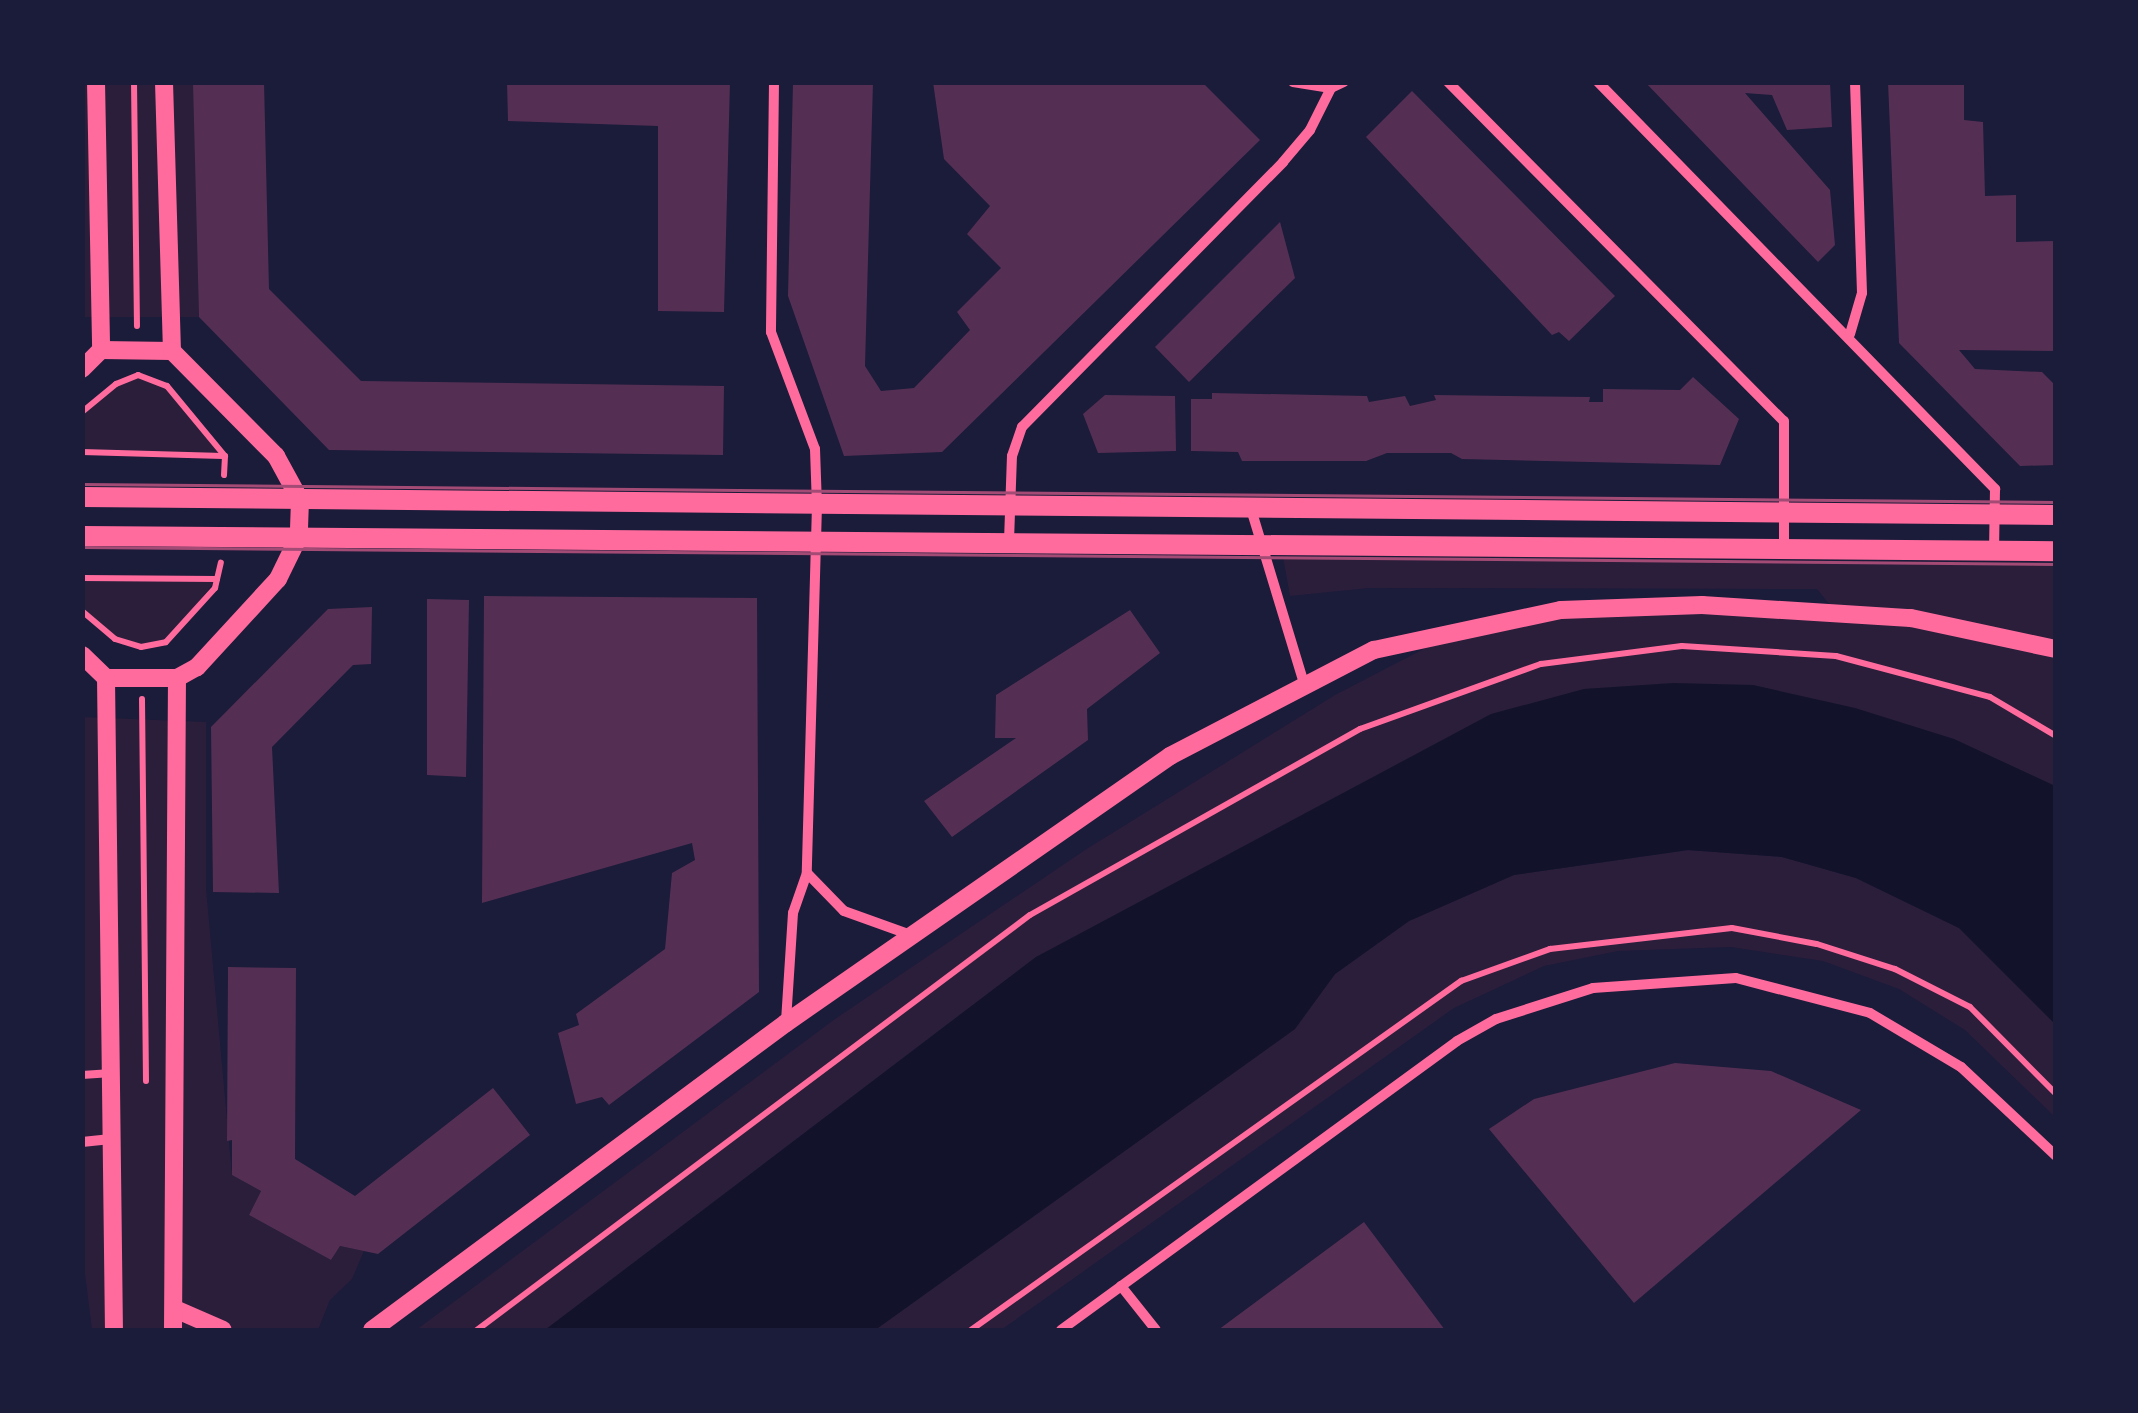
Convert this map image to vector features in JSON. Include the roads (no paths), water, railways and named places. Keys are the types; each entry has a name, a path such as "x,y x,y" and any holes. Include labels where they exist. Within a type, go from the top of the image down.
{"main road":[{"path":"82,497 2056,515"},
{"path":"82,536 2056,551"}],"street":[{"path":"96,82 89,117 102,350"},
{"path":"164,82 172,352"},
{"path":"774,82 770,332 815,449 817,540 807,873 793,913 786,1023"},
{"path":"1293,82 1330,88 1344,82"},
{"path":"1448,82 1784,421 1784,550"},
{"path":"1598,82 1850,334 1995,489 1994,550"},
{"path":"1850,334 1862,293 1855,82"},
{"path":"1009,541 1012,456 1022,426 1283,162 1310,130 1330,88"},
{"path":"82,369 102,350 172,352 276,456 300,500 298,536 278,579 197,667 177,678 106,678"},
{"path":"1251,509 1304,683"},
{"path":"372,1330 786,1023 1170,756 1374,650 1466,627 1646,605 1911,618 2056,648"},
{"path":"82,654 106,678 114,1330"},
{"path":"173,1330 177,678"},
{"path":"807,873 844,910 915,936"},
{"path":"1060,1330 1457,1040 1541,1002 1641,980 1736,978 1870,1013 1962,1067 2056,1156"},
{"path":"82,1142 112,1139"},
{"path":"1121,1286 1156,1330"},
{"path":"175,1309 223,1330"}],"lane":[{"path":"82,1075 111,1072"}],"tram line":[{"path":"82,484 2056,502"},
{"path":"82,547 2056,564"}]}
